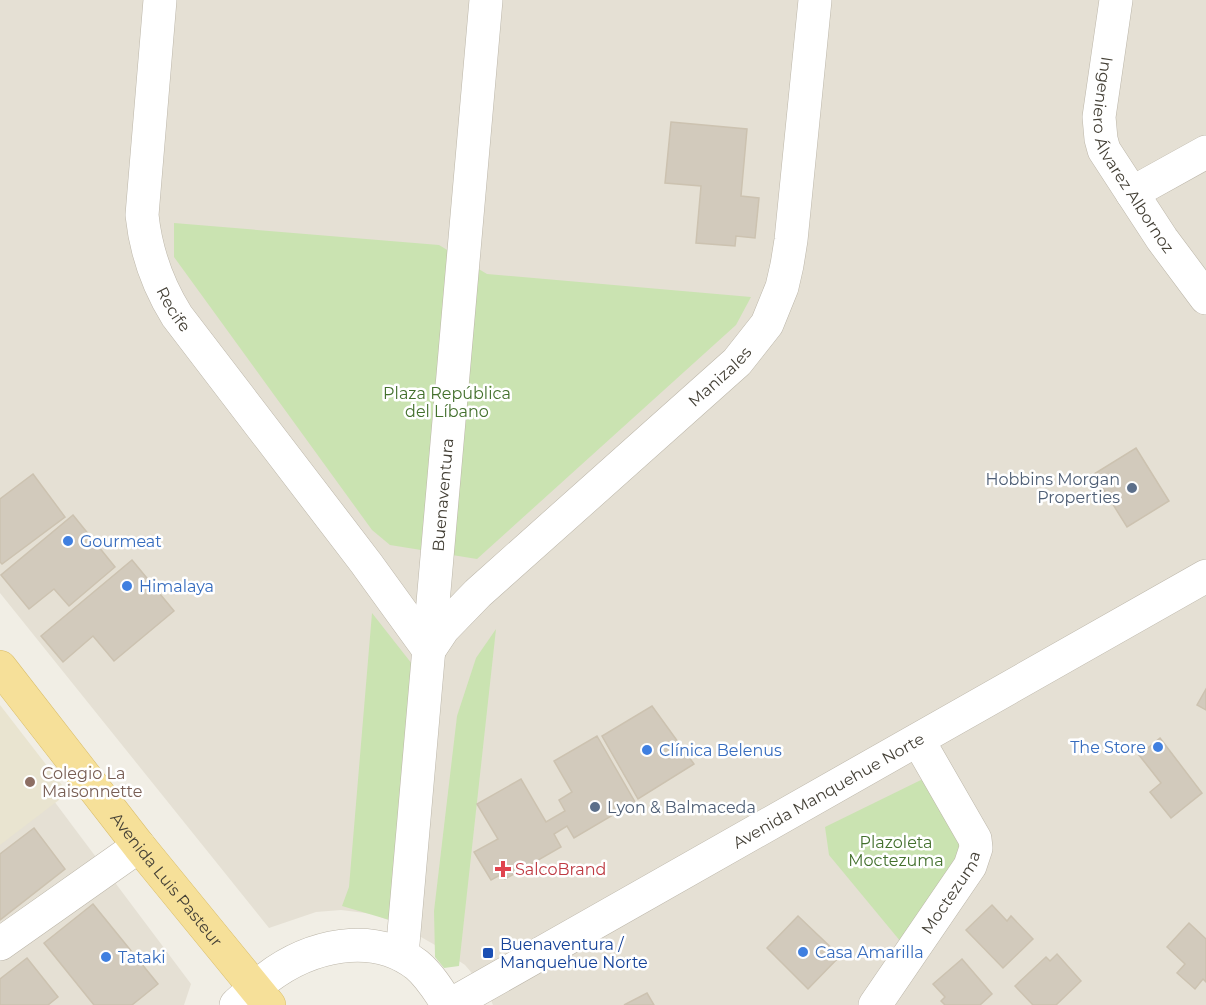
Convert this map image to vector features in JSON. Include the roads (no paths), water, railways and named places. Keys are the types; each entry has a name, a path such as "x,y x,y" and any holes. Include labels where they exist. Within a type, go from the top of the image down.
{"main road":[{"name":"Avenida Luis Pasteur","path":"0,667 139,846 253,999"}],"street":[{"name":"Recife","path":"160,0 142,215 147,250 157,281 177,316 366,563 429,650"},
{"name":"Buenaventura","path":"402,955 486,0"},
{"name":"Manizales","path":"429,650 443,629 478,593 737,362 767,324 782,287 791,240 815,0"},
{"name":"Ingeniero Álvarez Albornoz","path":"1116,0 1099,128 1104,150 1162,239 1206,298"},
{"path":"1132,193 1206,152"},
{"name":"Recife","path":"366,563 394,577 406,578 436,570"},
{"name":"Avenida Manquehue Norte","path":"449,1005 1206,576"},
{"name":"Moctezuma","path":"875,1005 970,866 976,848 971,831 918,740"},
{"path":"0,944 139,846"},
{"path":"253,999 293,961 325,949 363,945 402,955 418,966 432,980 449,1005"}],"place":[{"name":"Hobbins Morgan Properties","path":"1132,488"},
{"name":"Gourmeat","path":"68,541"},
{"name":"Himalaya","path":"127,586"},
{"name":"The Store","path":"1158,747"},
{"name":"Clínica Belenus","path":"647,750"},
{"name":"Colegio La Maisonnette","path":"30,782"},
{"name":"Lyon & Balmaceda","path":"595,807"},
{"name":"SalcoBrand","path":"503,869"},
{"name":"Casa Amarilla","path":"803,952"},
{"name":"Buenaventura / Manquehue Norte","path":"488,953"},
{"name":"Tataki","path":"106,957"}],"park label":[{"name":"Plaza República del Líbano","path":"447,402"},
{"name":"Plazoleta Moctezuma","path":"896,851"}]}
